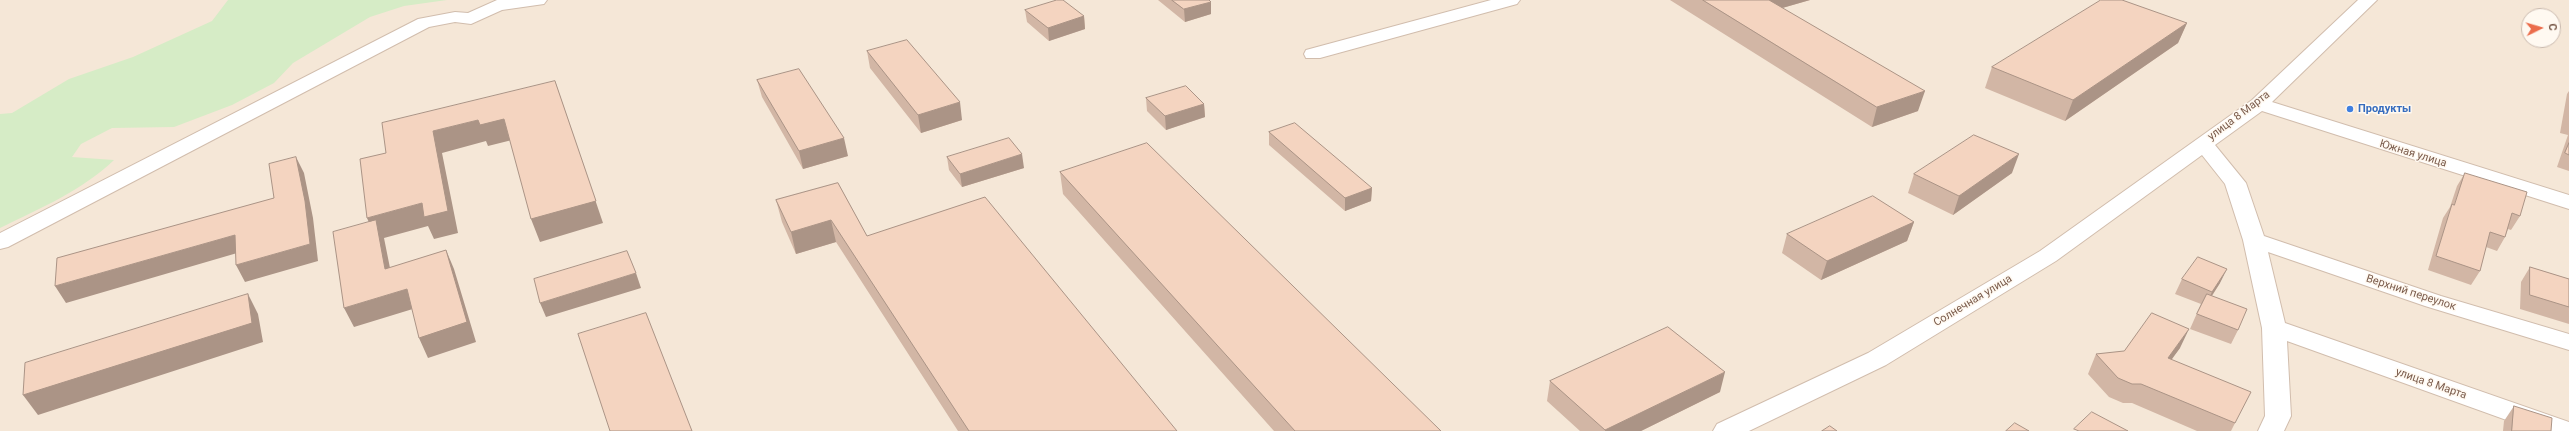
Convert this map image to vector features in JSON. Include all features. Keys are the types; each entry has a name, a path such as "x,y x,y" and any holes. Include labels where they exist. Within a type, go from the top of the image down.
{"street":[{"path":"0,242 424,23 455,17 471,19 498,5 538,0"},
{"path":"1313,54 1511,0"},
{"name":"улица 8 Марта","path":"2272,431 2278,416 2274,328 2254,240 2235,183 2203,143 2259,104 2368,0"},
{"name":"Южная улица","path":"2259,104 2569,202"},
{"name":"Солнечная улица","path":"1726,431 1878,360 2048,256 2203,143"},
{"name":"Верхний переулок","path":"2254,240 2433,301 2569,342"},
{"name":"улица 8 Марта","path":"2274,328 2565,431"}],"shaded area":[{"path":"0,0 2569,0 2569,431 0,431"}],"green space":[{"path":"228,0 447,0 404,6 370,17 293,63 274,83 232,105 174,127 112,128 81,144 72,157 114,160 102,171 75,190 0,228 0,114 12,113 69,79 133,57 212,21"}],"building":[{"path":"1057,0 1063,0 1084,16 1048,28 1025,10"},
{"path":"1172,0 1209,0 1211,2 1184,9"},
{"path":"1703,0 1769,0 1925,91 1877,107"},
{"path":"2101,0 2122,0 2187,23 2073,100 1992,67"},
{"path":"907,40 960,102 918,115 867,51"},
{"path":"799,69 844,138 799,151 757,80"},
{"path":"555,81 596,201 531,219 504,119 480,125 478,120 433,131 448,211 424,217 422,203 367,218 360,159 386,153 382,123"},
{"path":"1186,86 1204,104 1165,116 1146,98"},
{"path":"1295,123 1372,188 1345,198 1269,132"},
{"path":"1974,135 2019,154 1959,196 1914,174"},
{"path":"1009,138 1022,154 960,174 947,157"},
{"path":"1147,143 1441,431 1295,431 1060,172"},
{"path":"2569,143 2569,155 2565,153"},
{"path":"296,157 305,201 310,244 236,265 235,235 55,286 57,258 274,198 269,164"},
{"path":"2465,173 2527,192 2520,216 2512,213 2505,237 2490,232 2480,271 2436,256 2452,204 2454,205"},
{"path":"838,183 867,236 985,197 1177,431 969,431 831,220 791,232 776,200"},
{"path":"1873,196 1914,222 1827,261 1787,234"},
{"path":"376,220 385,269 446,250 467,322 419,338 407,289 344,308 333,232"},
{"path":"627,251 636,273 540,303 534,279"},
{"path":"2198,257 2227,269 2212,292 2182,279"},
{"path":"2530,267 2569,279 2569,307 2530,295"},
{"path":"248,294 252,323 23,395 25,363"},
{"path":"2207,294 2247,309 2238,330 2197,314"},
{"path":"646,313 692,431 610,431 578,334"},
{"path":"2152,313 2189,329 2168,358 2251,392 2235,423 2141,384 2132,384 2118,378 2096,354 2124,351"},
{"path":"1668,327 1725,372 1605,430 1550,381"},
{"path":"2514,406 2552,418 2551,431 2512,431"},
{"path":"2092,412 2128,431 2079,431 2074,429"},
{"path":"2015,423 2029,431 2006,431"},
{"path":"1830,426 1837,431 1822,431"}],"place":[{"name":"Продукты","path":"2350,109"}]}
